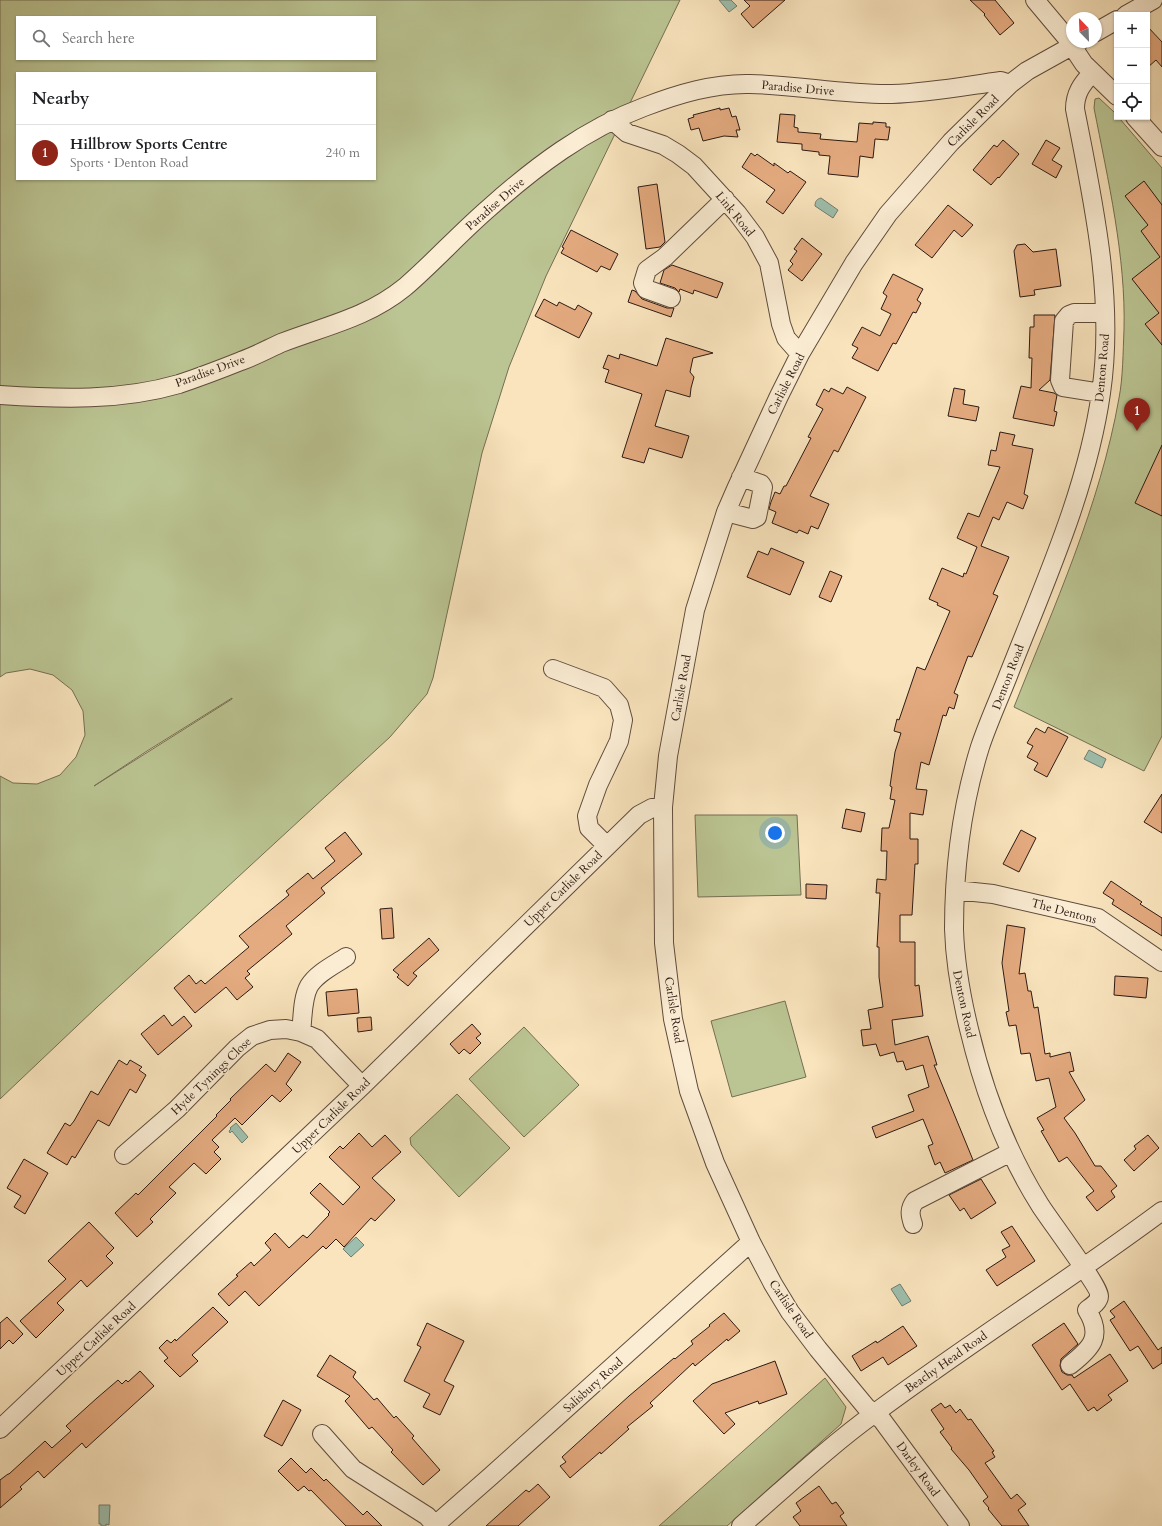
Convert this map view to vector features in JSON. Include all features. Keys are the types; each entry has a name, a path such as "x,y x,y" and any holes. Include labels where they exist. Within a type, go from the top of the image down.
{"street":[{"path":"1035,0 1066,37"},
{"path":"1131,12 1153,0"},
{"path":"1102,29 1114,22"},
{"name":"Carlisle Road","path":"873,1414 818,1349 790,1312 773,1284 751,1242 715,1163 689,1091 673,1019 664,943 663,807 668,756 695,610 726,512 741,477 800,354 854,264 888,214 951,142 1010,84 1027,71 1068,48"},
{"path":"1077,48 1084,64 1114,93"},
{"name":"Denton Road","path":"1070,1365 1085,1352 1095,1336 1093,1320 1087,1310 1098,1300 1098,1290 1039,1204 1001,1132 987,1096 964,1009 956,966 954,929 955,890 959,850 967,799 981,746 1071,516 1087,460 1101,393 1106,344 1100,252 1092,193 1075,109 1075,99 1078,92 1084,81 1092,73"},
{"name":"Paradise Drive","path":"0,395 45,398 89,398 140,393 179,384 281,344 341,323 376,308 404,287 488,209 530,174 565,148 612,120 644,107 690,92 718,86 748,84 851,93 893,94 940,90 1001,81 1010,84"},
{"name":"Link Road","path":"612,120 627,133 663,145 678,154 694,166 725,199 755,237 769,263 783,331 786,338 800,354"},
{"path":"1138,120 1162,147"},
{"path":"671,298 646,289 643,283 647,270 665,257 725,199"},
{"path":"1101,393 1063,387 1060,380 1064,321 1069,315 1074,313 1105,313"},
{"path":"726,512 753,519 757,517 763,487 761,484 741,477"},
{"path":"553,669 604,688 619,705 623,720 620,741 598,785 587,816 589,828 607,846"},
{"name":"Upper Carlisle Road","path":"0,1429 362,1086 638,815 652,808 663,807"},
{"name":"The Dentons","path":"955,890 994,894 1098,918 1162,962"},
{"path":"301,1032 304,1005 309,985 321,973 346,957"},
{"name":"Hyde Tynings Close","path":"124,1155 177,1109 237,1048 252,1036 270,1030 286,1029 301,1032 317,1039 362,1086"},
{"path":"913,1224 910,1215 911,1207 915,1201 1011,1152"},
{"name":"Beachy Head Road","path":"741,1526 873,1414 978,1338 1083,1267 1162,1211"},
{"name":"Salisbury Road","path":"435,1526 751,1242"},
{"name":"Darley Road","path":"873,1414 882,1420 960,1526"},
{"path":"322,1434 353,1469 427,1516 435,1526"}],"green space":[{"path":"0,0 680,0 546,276 509,367 482,453 433,678 427,694 390,737 97,1007 0,1099 0,776 13,783 37,784 60,775 76,757 85,735 83,711 72,690 53,675 30,669 6,673 0,677","holes":["232,699 94,786 147,751"]},
{"path":"1099,98 1114,112 1114,120 1121,120 1162,168 1162,736 1144,771 1014,707 1060,593 1088,517 1111,438 1120,390 1123,364 1124,330 1122,275 1115,219 1094,108 1095,99"},
{"path":"695,815 797,815 801,895 698,897"},
{"path":"785,1001 806,1077 732,1097 711,1021"},
{"path":"524,1027 579,1085 524,1137 469,1079"},
{"path":"457,1094 510,1148 459,1197 411,1145 410,1138"},
{"path":"825,1378 846,1407 841,1424 727,1526 659,1526"}],"shaded area":[{"path":"719,0 731,0 737,6 729,12"},
{"path":"821,198 838,210 833,218 815,206 816,200"},
{"path":"1089,750 1106,759 1102,768 1084,759"},
{"path":"236,1123 248,1137 242,1143 232,1131 230,1133 229,1131 231,1129 230,1128"},
{"path":"356,1237 364,1245 351,1257 343,1249"},
{"path":"900,1284 911,1301 902,1306 891,1289"},
{"path":"99,1505 110,1505 109,1525 106,1524 106,1526 101,1526 101,1524 99,1524"}],"building":[{"path":"744,0 785,0 753,28 741,14 750,6"},
{"path":"970,0 995,0 1014,23 1000,35 984,15 985,14"},
{"path":"1150,29 1162,42 1162,67 1156,60 1150,65"},
{"path":"720,108 720,110 729,108 732,117 736,116 740,130 736,130 738,137 724,136 703,141 699,128 691,130 688,119 694,117 693,115"},
{"path":"780,114 795,115 794,127 798,128 798,132 821,134 820,139 857,142 859,123 886,123 886,127 890,127 888,140 875,139 873,158 860,156 858,177 828,174 830,156 819,155 819,152 802,150 802,144 777,142"},
{"path":"1003,140 1019,154 999,178 998,177 991,185 973,170 994,145 997,147"},
{"path":"1046,140 1060,148 1052,160 1062,166 1056,178 1032,164"},
{"path":"751,153 755,156 757,154 774,166 774,163 788,173 790,171 806,182 783,214 766,202 775,190 742,167"},
{"path":"1144,181 1162,205 1162,345 1145,324 1159,313 1132,279 1160,257 1141,231 1148,225 1125,196"},
{"path":"657,184 665,242 660,247 646,249 638,187"},
{"path":"948,205 973,225 962,237 954,230 932,258 915,245"},
{"path":"571,230 618,254 610,270 601,266 597,272 561,253 564,248 562,247"},
{"path":"802,238 822,254 802,281 788,270 793,264 790,261 797,251 794,249"},
{"path":"1025,244 1033,252 1056,249 1061,286 1034,290 1035,295 1020,297 1014,251 1017,245"},
{"path":"672,265 723,283 717,298 694,290 693,294 680,289 679,292 675,288 660,283 664,270"},
{"path":"893,274 923,289 917,300 921,303 916,313 913,312 896,344 893,343 878,371 852,358 858,348 852,345 862,327 880,336 891,314 881,309 887,296 883,293"},
{"path":"632,290 635,291 642,299 667,308 674,308 671,317 628,302"},
{"path":"544,299 557,306 559,302 575,310 578,305 592,313 579,338 535,316"},
{"path":"1034,315 1055,315 1050,380 1039,390 1057,395 1054,411 1057,412 1054,426 1013,418 1021,386 1031,388 1032,358 1029,358 1030,327 1034,327"},
{"path":"666,338 713,353 693,358 690,372 694,377 690,397 666,390 655,426 689,436 682,458 649,448 644,463 622,457 642,394 605,382 609,370 603,368 608,355 619,359 620,354 657,366"},
{"path":"847,387 866,397 838,452 834,450 810,496 829,504 818,529 811,526 808,534 799,530 797,533 772,523 776,512 769,509 771,502 775,492 780,494 784,486 786,486 811,438 808,437 823,409 816,405 824,389 829,392 831,388 843,394"},
{"path":"954,388 965,390 963,404 979,407 976,421 948,416"},
{"path":"1000,432 1015,435 1012,445 1033,449 1024,494 1028,496 1023,509 1007,502 999,520 993,517 981,546 1009,557 993,594 998,596 972,657 968,656 954,693 958,695 954,709 949,707 946,716 943,715 929,765 921,762 916,789 927,790 923,815 910,813 910,839 918,839 918,864 915,864 912,915 900,915 900,942 915,942 915,986 919,985 923,1016 892,1020 895,1045 928,1036 937,1065 934,1065 973,1160 945,1173 940,1162 935,1165 928,1146 933,1144 923,1119 876,1138 872,1127 914,1111 908,1095 929,1087 923,1065 906,1070 903,1061 897,1062 894,1052 880,1056 876,1044 863,1046 861,1030 871,1029 868,1010 883,1007 879,977 879,947 877,947 880,893 876,893 877,879 886,880 887,851 881,851 882,828 889,828 895,800 890,799 892,787 890,786 895,752 901,733 894,731 897,719 899,720 917,667 925,670 950,611 937,605 938,603 929,599 942,568 963,577 964,573 966,574 977,547 957,538 968,513 979,517 1000,467 988,465 991,450 996,451"},
{"path":"1162,445 1162,516 1135,503"},
{"path":"771,548 804,562 790,595 747,577 758,551 768,555"},
{"path":"830,571 842,576 831,602 819,597"},
{"path":"1048,727 1068,737 1047,777 1034,770 1038,763 1027,757 1033,746 1027,743 1036,728 1045,733"},
{"path":"1162,794 1162,833 1144,822"},
{"path":"846,809 865,813 861,832 842,828"},
{"path":"1021,830 1036,838 1019,872 1003,864"},
{"path":"345,832 362,854 321,888 325,893 286,926 292,934 247,971 250,974 245,978 253,987 237,1000 226,987 195,1013 174,988 189,975 196,984 201,980 205,984 249,947 239,936 289,895 286,891 308,873 313,879 335,861 325,848"},
{"path":"1111,881 1142,902 1140,904 1162,918 1162,936 1112,904 1114,900 1103,893"},
{"path":"806,884 827,885 826,899 806,898"},
{"path":"392,908 394,938 382,939 380,909"},
{"path":"1007,925 1025,928 1019,974 1025,973 1028,991 1031,991 1034,1008 1038,1007 1045,1054 1050,1053 1050,1057 1070,1052 1074,1071 1069,1072 1085,1100 1064,1118 1095,1166 1101,1166 1117,1186 1111,1191 1115,1197 1097,1211 1086,1197 1094,1191 1067,1157 1059,1162 1041,1131 1044,1130 1037,1118 1056,1107 1049,1078 1036,1081 1030,1053 1021,1054 1016,1025 1009,1026 1006,1012 1009,1011 1002,963"},
{"path":"429,938 439,950 413,973 417,976 408,986 397,977 399,975 393,970"},
{"path":"1115,976 1148,978 1146,998 1114,995"},
{"path":"357,989 359,1013 328,1016 326,992"},
{"path":"164,1015 172,1026 184,1016 192,1026 158,1055 141,1034"},
{"path":"371,1017 372,1030 358,1032 357,1018"},
{"path":"472,1024 481,1034 476,1038 481,1043 470,1054 464,1049 459,1054 450,1044"},
{"path":"288,1053 301,1062 286,1084 292,1090 280,1102 272,1095 242,1125 235,1118 212,1140 219,1147 214,1152 221,1159 206,1174 194,1163 169,1187 176,1193 150,1219 153,1222 137,1237 115,1213 136,1193 138,1195 217,1116 216,1115 231,1100 230,1099 266,1064 275,1072"},
{"path":"119,1060 127,1065 130,1060 142,1067 139,1070 146,1075 136,1093 130,1089 109,1126 98,1120 75,1158 72,1156 67,1165 47,1153 65,1123 70,1126 74,1121 91,1091 98,1095"},
{"path":"359,1133 372,1147 385,1135 401,1152 372,1178 395,1200 375,1221 371,1218 344,1247 336,1239 326,1249 323,1246 259,1306 245,1291 229,1306 218,1294 251,1262 254,1266 271,1250 265,1243 275,1233 289,1248 303,1235 307,1238 329,1215 328,1214 330,1212 310,1193 320,1183 343,1205 360,1187 329,1157 340,1146 343,1149"},
{"path":"1148,1135 1159,1148 1134,1171 1124,1160 1136,1149 1134,1146"},
{"path":"24,1159 48,1173 25,1214 14,1207 21,1196 7,1188"},
{"path":"981,1179 996,1203 971,1219 964,1208 960,1211 949,1195"},
{"path":"89,1222 114,1248 106,1256 113,1263 87,1287 81,1280 57,1303 64,1310 36,1338 20,1321 66,1279 48,1261"},
{"path":"1012,1226 1035,1261 997,1286 986,1270 1006,1257 1002,1250 1010,1246 1001,1232"},
{"path":"1124,1301 1158,1350 1162,1347 1162,1363 1153,1369 1138,1346 1130,1351 1110,1320 1115,1317 1110,1311"},
{"path":"213,1307 228,1322 192,1355 198,1361 180,1377 164,1361 168,1358 159,1348 167,1340 171,1343 175,1339 176,1341"},
{"path":"724,1313 740,1331 728,1341 727,1339 695,1366 693,1363 650,1403 653,1406 627,1427 629,1429 601,1454 600,1452 570,1478 560,1466 566,1462 562,1457 629,1396 693,1344 691,1341"},
{"path":"7,1317 23,1334 13,1344 9,1340 0,1349 0,1323"},
{"path":"427,1323 464,1341 444,1381 454,1386 440,1415 423,1407 430,1394 404,1381 421,1347 417,1345"},
{"path":"1064,1323 1078,1344 1061,1359 1060,1366 1062,1372 1067,1375 1072,1375 1074,1378 1110,1354 1128,1381 1108,1395 1112,1400 1097,1411 1094,1407 1088,1411 1070,1384 1062,1390 1032,1345"},
{"path":"903,1326 917,1346 888,1365 883,1357 861,1371 852,1356 876,1341 877,1343"},
{"path":"330,1355 356,1372 353,1377 374,1400 377,1398 394,1418 396,1416 414,1436 412,1438 440,1470 423,1485 391,1452 393,1450 372,1427 369,1429 345,1401 350,1396 317,1376"},
{"path":"775,1361 787,1394 759,1404 758,1401 725,1413 735,1424 724,1434 693,1401 712,1384"},
{"path":"140,1371 154,1386 86,1448 82,1443 44,1478 38,1471 20,1487 22,1489 0,1508 0,1480 9,1474 45,1441 52,1448 71,1431 66,1426 97,1398 118,1380 122,1384 126,1380 128,1382"},
{"path":"283,1400 301,1410 282,1446 264,1436"},
{"path":"941,1403 945,1408 950,1405 956,1413 960,1409 968,1420 971,1419 994,1451 992,1452 995,1457 985,1463 1011,1499 1017,1494 1026,1504 1018,1510 1029,1526 1002,1526 988,1509 989,1508 983,1501 988,1497 969,1470 951,1449 952,1448 940,1432 944,1429 931,1410"},
{"path":"291,1458 306,1473 311,1468 324,1481 326,1479 363,1515 367,1511 382,1526 346,1526 311,1490 309,1491 304,1486 298,1491 278,1471"},
{"path":"538,1484 550,1497 518,1526 486,1526 526,1490 529,1492"},
{"path":"819,1486 832,1504 836,1502 844,1513 840,1516 847,1526 800,1526 793,1517 801,1511 796,1503"}],"place":[{"name":"Hillbrow Sports Centre","path":"1137,431"}]}
